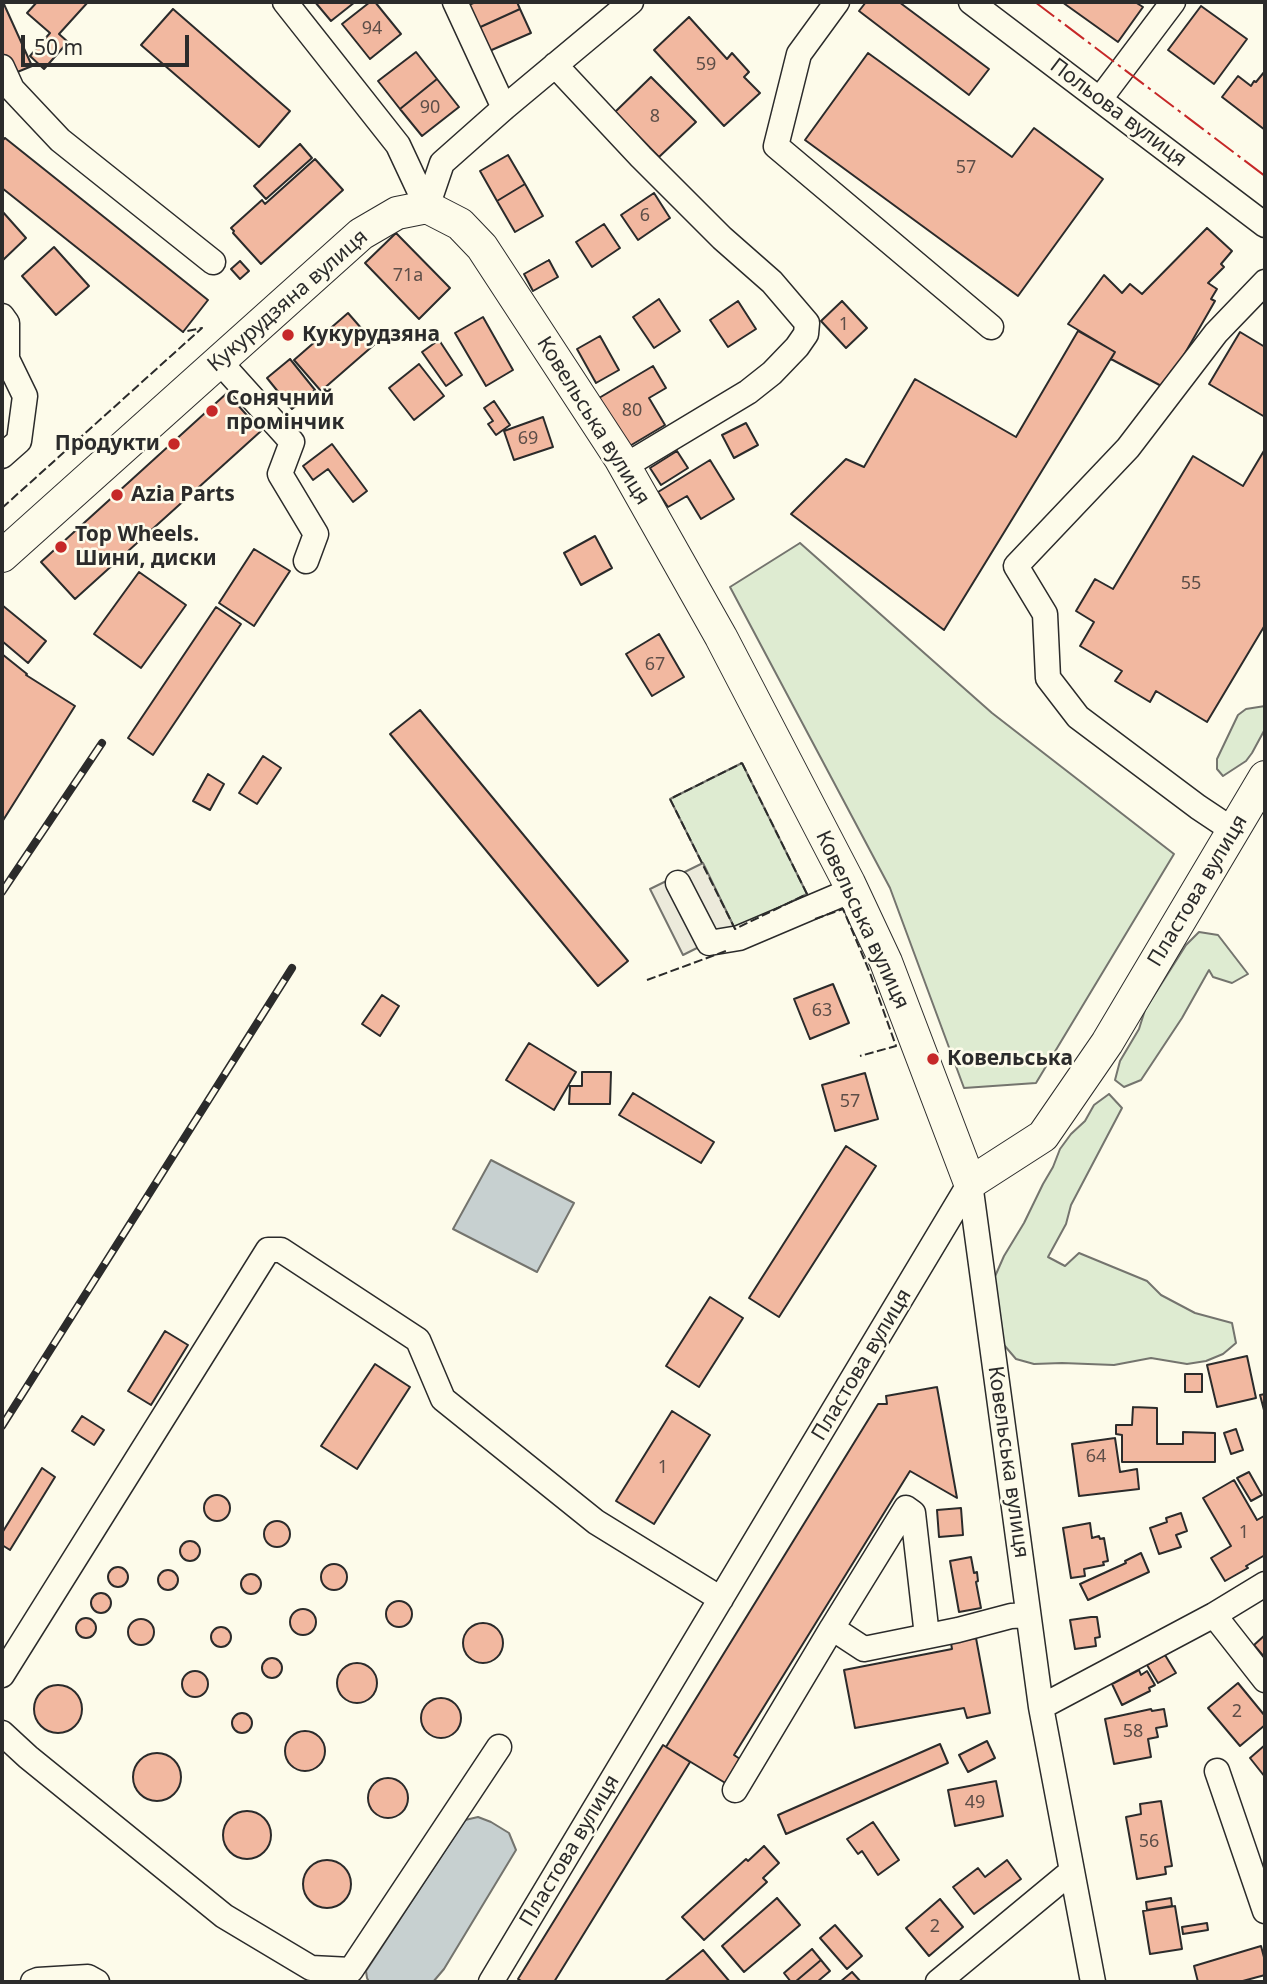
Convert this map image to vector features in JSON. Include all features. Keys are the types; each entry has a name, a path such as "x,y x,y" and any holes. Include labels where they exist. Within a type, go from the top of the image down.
{"main road":[{"name":"Кукурудзяна вулиця","path":"2,556 361,234 397,213 427,207"},
{"name":"Ковельська вулиця","path":"427,207 460,224 482,247 625,466 721,637 852,890 886,962 970,1183"},
{"name":"Пластова вулиця","path":"970,1183 1043,1136 1107,1044 1265,777"}],"street":[{"path":"285,2 398,145 427,207"},
{"path":"456,2 504,108"},
{"path":"427,207 442,163 631,2"},
{"path":"837,2 799,54 776,146 991,327"},
{"name":"Польова вулиця","path":"971,2 1265,225"},
{"path":"1100,99 1173,2"},
{"path":"555,65 650,166 722,238 772,282 807,323 806,334 797,347 772,373 748,392 625,466"},
{"path":"2,67 12,89 60,140 213,262"},
{"path":"1234,831 1078,717 1048,678 1045,614 1016,566 1128,448 1216,333 1265,282"},
{"path":"2,316 7,323 7,359 25,396 19,441 2,456"},
{"path":"219,361 292,442 280,474 316,534 306,561"},
{"path":"678,883 709,943 739,938 852,890"},
{"name":"Пластова вулиця","path":"491,1982 970,1183"},
{"name":"Ковельська вулиця","path":"970,1183 1041,1707 1093,1982"},
{"path":"2,1675 268,1250 281,1250 418,1340 443,1399 596,1522 721,1599"},
{"path":"735,1790 906,1508 913,1513 927,1636"},
{"path":"1041,1707 1214,1615 1265,1584"},
{"path":"832,1628 864,1649 1011,1616 1028,1615"},
{"path":"1214,1615 1265,1680"},
{"path":"2,1733 224,1916 311,1968 351,1970 499,1747"},
{"path":"1217,1771 1265,1911"},
{"path":"938,1982 1072,1871"},
{"path":"33,1982 88,1978 97,1982"}],"green space":[{"path":"800,543 992,713 1174,854 1036,1083 964,1088 890,888 730,587"},
{"path":"1265,706 1265,729 1252,753 1246,761 1223,776 1217,769 1217,759 1238,715 1246,709"},
{"path":"742,763 807,894 735,929 670,799"},
{"path":"1199,932 1218,935 1248,974 1232,983 1213,977 1209,970 1182,1018 1141,1080 1124,1087 1115,1080 1120,1061 1139,1029 1145,1010 1186,945"},
{"path":"1109,1094 1122,1108 1071,1205 1066,1224 1048,1257 1065,1266 1079,1253 1147,1281 1161,1295 1195,1313 1232,1323 1236,1343 1223,1354 1206,1361 1187,1364 1151,1358 1114,1365 1034,1364 1016,1359 1004,1345 989,1290 1060,1149 1085,1121 1094,1105"}],"shaded area":[{"path":"703,863 735,929 683,955 650,889"},
{"path":"491,1160 574,1203 537,1272 453,1229"},
{"path":"478,1817 509,1833 516,1850 444,1969 433,1982 369,1982 366,1971 465,1820"}],"building":[{"path":"2,2 32,66 10,75 2,57"},
{"path":"37,2 88,2 59,34 68,42 44,69 30,56 50,33 27,13"},
{"path":"315,2 355,2 331,21"},
{"path":"370,2 375,2 401,34 370,59 342,24"},
{"path":"476,2 517,2 520,9 476,29 466,6"},
{"path":"866,2 899,2 989,69 969,95 859,11"},
{"path":"1062,2 1135,2 1143,7 1118,42"},
{"path":"1201,6 1247,39 1214,84 1168,50"},
{"path":"173,9 290,111 259,147 141,45"},
{"path":"520,9 531,33 487,52 476,29"},
{"path":"689,17 727,59 732,53 749,72 744,77 760,93 724,126 654,50"},
{"path":"416,52 437,79 400,109 378,81"},
{"path":"868,53 1012,157 1034,128 1103,179 1018,296 805,140"},
{"path":"1265,71 1265,130 1222,97 1238,76 1251,86"},
{"path":"651,77 696,122 659,157 615,112"},
{"path":"437,79 459,107 422,136 400,109"},
{"path":"5,138 208,300 183,332 2,188 2,141"},
{"path":"300,144 312,158 266,199 254,186"},
{"path":"508,155 525,184 497,201 480,171"},
{"path":"315,159 343,190 261,264 231,228 262,200 265,204"},
{"path":"525,184 543,216 515,232 497,201"},
{"path":"654,193 670,218 638,240 621,215"},
{"path":"2,211 26,238 2,261"},
{"path":"604,224 620,248 592,267 576,242"},
{"path":"1207,228 1232,251 1221,264 1224,267 1208,283 1217,289 1211,299 1215,301 1165,388 1111,359 1115,352 1068,324 1104,275 1122,293 1130,284 1142,294"},
{"path":"396,233 450,288 419,319 365,263"},
{"path":"54,247 89,286 56,315 22,276"},
{"path":"549,260 558,277 533,291 524,274"},
{"path":"240,261 249,271 240,279 231,269"},
{"path":"659,299 680,331 654,348 633,317"},
{"path":"738,301 756,329 728,347 710,320"},
{"path":"842,301 867,328 846,348 821,321"},
{"path":"348,313 375,344 321,391 294,360"},
{"path":"483,317 513,370 486,386 455,333"},
{"path":"1078,331 1115,352 944,630 791,514 846,459 864,467 915,379 1016,437"},
{"path":"1240,332 1265,347 1265,417 1209,384"},
{"path":"600,336 619,370 596,383 577,349"},
{"path":"439,340 462,375 446,386 422,352"},
{"path":"290,359 315,390 292,409 267,378"},
{"path":"419,364 444,396 414,420 389,388"},
{"path":"653,366 666,388 649,398 665,425 628,447 599,398"},
{"path":"227,393 261,431 75,599 41,562"},
{"path":"494,401 510,425 496,435 488,424 493,421 484,408"},
{"path":"543,417 553,447 514,460 504,431"},
{"path":"746,423 758,445 734,458 722,435"},
{"path":"332,444 367,491 353,502 328,469 313,480 303,466"},
{"path":"1265,449 1265,625 1207,722 1156,691 1150,702 1115,681 1122,671 1080,646 1094,622 1076,611 1095,579 1113,589 1193,456 1243,486"},
{"path":"677,451 688,468 661,485 650,468"},
{"path":"710,460 734,499 701,519 687,496 668,507 658,492"},
{"path":"595,536 612,568 581,585 564,553"},
{"path":"254,549 290,571 254,626 219,603"},
{"path":"139,572 186,605 141,668 94,634"},
{"path":"2,605 46,641 28,663 2,641"},
{"path":"216,607 241,624 153,755 128,738"},
{"path":"659,634 684,677 652,696 626,654"},
{"path":"2,654 26,675 75,706 2,822"},
{"path":"420,710 628,961 598,986 390,734"},
{"path":"263,756 281,768 257,804 239,793"},
{"path":"208,774 224,784 210,810 193,801"},
{"path":"833,984 849,1023 810,1039 794,999"},
{"path":"382,995 399,1006 380,1036 362,1024"},
{"path":"529,1043 576,1072 554,1110 506,1080"},
{"path":"582,1072 611,1072 610,1104 569,1104 570,1086 582,1086"},
{"path":"865,1073 878,1119 835,1131 822,1085"},
{"path":"633,1093 714,1142 701,1163 619,1115"},
{"path":"846,1146 876,1166 779,1317 749,1298"},
{"path":"710,1297 743,1318 699,1387 666,1366"},
{"path":"165,1331 188,1345 151,1405 128,1391"},
{"path":"1247,1356 1256,1398 1217,1407 1207,1365"},
{"path":"375,1364 410,1387 357,1469 321,1446"},
{"path":"1185,1374 1202,1374 1202,1392 1185,1392"},
{"path":"937,1387 957,1498 910,1471 734,1755 743,1761 727,1784 666,1747 878,1404 887,1404 886,1396"},
{"path":"1265,1394 1265,1414 1260,1395"},
{"path":"1133,1407 1157,1408 1157,1444 1183,1444 1183,1432 1215,1433 1215,1462 1122,1462 1122,1435 1116,1434 1116,1425 1132,1425"},
{"path":"672,1411 710,1435 654,1524 616,1501"},
{"path":"82,1416 104,1430 94,1445 72,1431"},
{"path":"1236,1429 1243,1450 1231,1454 1224,1433"},
{"path":"1115,1438 1120,1472 1137,1469 1139,1489 1079,1496 1072,1444"},
{"path":"42,1468 55,1477 10,1550 2,1545 2,1533"},
{"path":"1249,1472 1262,1495 1251,1501 1237,1478"},
{"path":"1234,1480 1257,1520 1264,1516 1265,1555 1225,1581 1211,1558 1231,1546 1203,1498"},
{"path":"217,1495 226,1499 230,1508 226,1517 217,1521 208,1517 204,1508 208,1499"},
{"path":"961,1508 963,1535 939,1537 937,1510"},
{"path":"1181,1513 1187,1531 1176,1535 1181,1547 1159,1554 1150,1528"},
{"path":"277,1521 286,1525 290,1534 286,1543 277,1547 268,1543 264,1534 268,1525"},
{"path":"1090,1523 1092,1538 1104,1538 1108,1561 1103,1562 1104,1565 1084,1569 1085,1576 1071,1578 1063,1528"},
{"path":"190,1541 197,1544 200,1551 197,1558 190,1561 183,1558 180,1551 183,1544"},
{"path":"1141,1553 1149,1572 1088,1600 1080,1584 1126,1563 1125,1561"},
{"path":"971,1557 974,1573 977,1572 981,1608 959,1612 950,1561"},
{"path":"334,1564 343,1568 347,1577 343,1586 334,1590 325,1586 321,1577 325,1568"},
{"path":"118,1567 125,1570 128,1577 125,1584 118,1587 111,1584 108,1577 111,1570"},
{"path":"168,1570 175,1573 178,1580 175,1587 168,1590 161,1587 158,1580 161,1573"},
{"path":"251,1574 258,1577 261,1584 258,1591 251,1594 244,1591 241,1584 244,1577"},
{"path":"101,1593 108,1596 111,1603 108,1610 101,1613 94,1610 91,1603 94,1596"},
{"path":"399,1601 408,1605 412,1614 408,1623 399,1627 390,1623 386,1614 390,1605"},
{"path":"303,1609 312,1613 316,1622 312,1631 303,1635 294,1631 290,1622 294,1613"},
{"path":"1097,1617 1100,1637 1095,1638 1096,1646 1075,1649 1070,1620"},
{"path":"86,1618 93,1621 96,1628 93,1635 86,1638 79,1635 76,1628 79,1621"},
{"path":"141,1619 150,1623 154,1632 150,1641 141,1645 132,1641 128,1632 132,1623"},
{"path":"483,1623 497,1629 503,1643 497,1657 483,1663 469,1657 463,1643 469,1629"},
{"path":"221,1627 228,1630 231,1637 228,1644 221,1647 214,1644 211,1637 214,1630"},
{"path":"1265,1635 1265,1658 1254,1645"},
{"path":"976,1638 990,1713 967,1718 964,1708 855,1728 844,1670 952,1649 951,1643"},
{"path":"1165,1655 1176,1673 1158,1683 1147,1665"},
{"path":"272,1658 279,1661 282,1668 279,1675 272,1678 265,1675 262,1668 265,1661"},
{"path":"357,1663 371,1669 377,1683 371,1697 357,1703 343,1697 337,1683 343,1669"},
{"path":"1139,1670 1141,1675 1147,1671 1155,1685 1149,1688 1150,1691 1122,1705 1112,1684"},
{"path":"195,1671 204,1675 208,1684 204,1693 195,1697 186,1693 182,1684 186,1675"},
{"path":"1238,1683 1265,1716 1265,1725 1240,1746 1208,1708"},
{"path":"58,1685 75,1692 82,1709 75,1726 58,1733 41,1726 34,1709 41,1692"},
{"path":"441,1698 455,1704 461,1718 455,1732 441,1738 427,1732 421,1718 427,1704"},
{"path":"1151,1709 1164,1709 1167,1726 1156,1728 1158,1737 1148,1739 1151,1757 1114,1764 1105,1719"},
{"path":"242,1713 249,1716 252,1723 249,1730 242,1733 235,1730 232,1723 235,1716"},
{"path":"305,1731 319,1737 325,1751 319,1765 305,1771 291,1765 285,1751 291,1737"},
{"path":"987,1741 995,1758 968,1772 959,1755"},
{"path":"940,1744 948,1763 786,1834 778,1815"},
{"path":"663,1745 690,1762 554,1982 523,1982 518,1979"},
{"path":"1265,1745 1265,1777 1250,1758"},
{"path":"157,1753 174,1760 181,1777 174,1794 157,1801 140,1794 133,1777 140,1760"},
{"path":"388,1778 402,1784 408,1798 402,1812 388,1818 374,1812 368,1798 374,1784"},
{"path":"996,1781 1003,1816 955,1826 948,1790"},
{"path":"1161,1801 1172,1866 1165,1867 1166,1874 1137,1879 1126,1817 1141,1814 1140,1804"},
{"path":"247,1811 264,1818 271,1835 264,1852 247,1859 230,1852 223,1835 230,1818"},
{"path":"873,1822 899,1860 878,1875 862,1851 858,1854 847,1839"},
{"path":"764,1846 779,1863 763,1878 767,1882 704,1940 682,1917"},
{"path":"327,1860 344,1867 351,1884 344,1901 327,1908 310,1901 303,1884 310,1867"},
{"path":"1007,1860 1021,1879 974,1914 953,1887 978,1868 985,1877"},
{"path":"777,1898 800,1925 744,1972 722,1946"},
{"path":"1171,1898 1172,1906 1147,1910 1146,1902"},
{"path":"940,1899 963,1927 929,1956 906,1928"},
{"path":"1175,1906 1182,1949 1150,1954 1143,1911"},
{"path":"1207,1923 1208,1930 1183,1934 1182,1927"},
{"path":"835,1925 862,1956 847,1969 820,1938"},
{"path":"1261,1946 1265,1975 1239,1982 1198,1982 1194,1966"},
{"path":"812,1949 821,1960 795,1982 791,1982 784,1973"},
{"path":"703,1950 730,1982 664,1982"},
{"path":"821,1960 830,1971 817,1982 795,1982"},
{"path":"852,1972 861,1982 840,1982"}],"railway":[{"path":"2,892 102,743"},
{"path":"2,1426 292,968"}],"fence":[{"path":"2,508 202,328 183,332"},
{"path":"742,763 807,894 735,929 670,799 742,763"},
{"path":"815,919 843,909 896,1046 860,1056"},
{"path":"647,980 726,951"}],"power":[{"path":"1035,2 1265,176"}],"place":[{"name":"Кукурудзяна","path":"288,335"},
{"name":"Сонячний промінчик","path":"212,411"},
{"name":"Продукти","path":"174,444"},
{"name":"Azia Parts","path":"117,495"},
{"name":"Top Wheels. Шини, диски","path":"61,547"},
{"name":"Ковельська","path":"933,1059"}]}
